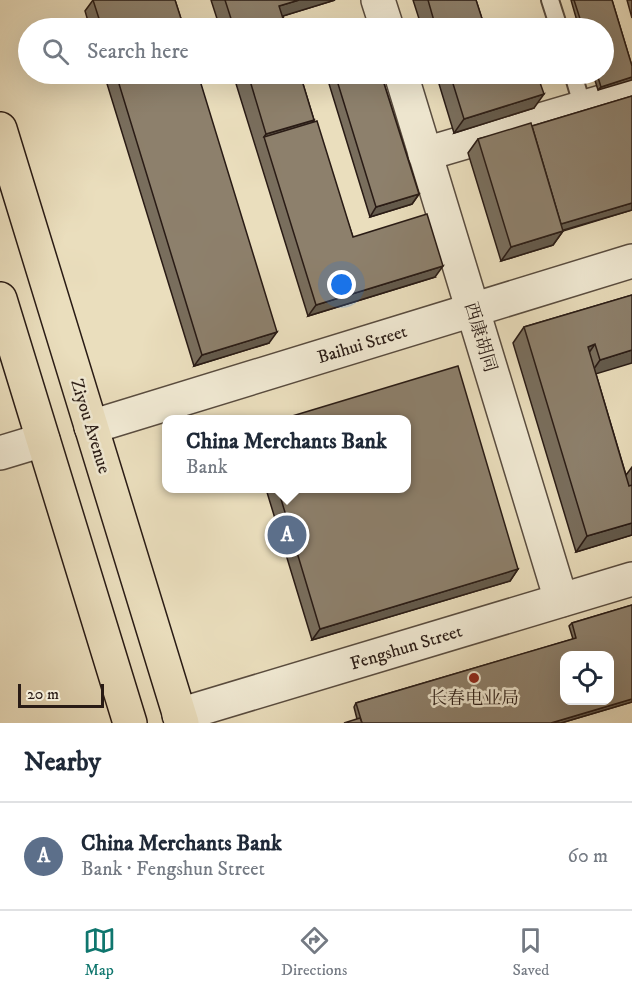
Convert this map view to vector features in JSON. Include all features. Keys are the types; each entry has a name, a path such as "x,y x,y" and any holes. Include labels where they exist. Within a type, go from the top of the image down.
{"main road":[{"name":"Ziyou Avenue","path":"0,129 180,719"},
{"path":"0,299 130,723"}],"street":[{"path":"378,0 384,18"},
{"name":"西康胡同","path":"404,84 561,600"},
{"path":"425,154 632,93"},
{"name":"Baihui Street","path":"91,427 632,261"},
{"path":"0,453 43,440"},
{"name":"Fengshun Street","path":"180,719 632,579"}],"lane":[{"path":"550,0 556,18"},
{"path":"576,84 583,108"}],"building":[{"path":"93,0 175,0 181,18 99,18"},
{"path":"225,0 299,0 279,6 283,18 231,18"},
{"path":"428,0 476,0 482,18 433,18"},
{"path":"574,0 612,0 632,66 632,77 614,83 614,18 580,18"},
{"path":"119,84 201,84 277,332 202,355"},
{"path":"251,84 303,84 314,120 266,134"},
{"path":"338,84 384,84 419,194 376,207"},
{"path":"453,84 540,84 544,94 464,119"},
{"path":"632,96 632,203 561,224 532,126"},
{"path":"317,121 353,237 427,214 443,266 316,305 264,137"},
{"path":"531,123 563,231 511,247 478,139"},
{"path":"632,295 632,350 600,360 595,344 588,347 629,486 632,485 632,523 587,536 524,327"},
{"path":"458,366 518,569 320,629 279,493 411,493 411,415 296,415"},
{"name":"长春电业局","path":"632,605 632,699 614,704 614,651 560,651 560,705 612,705 551,723 362,723 356,703 576,638 572,623"},
{"path":"360,718 362,723 344,723"}],"place":[{"name":"China Merchants Bank","path":"287,535"},
{"name":"长春电业局","path":"474,678"}]}
